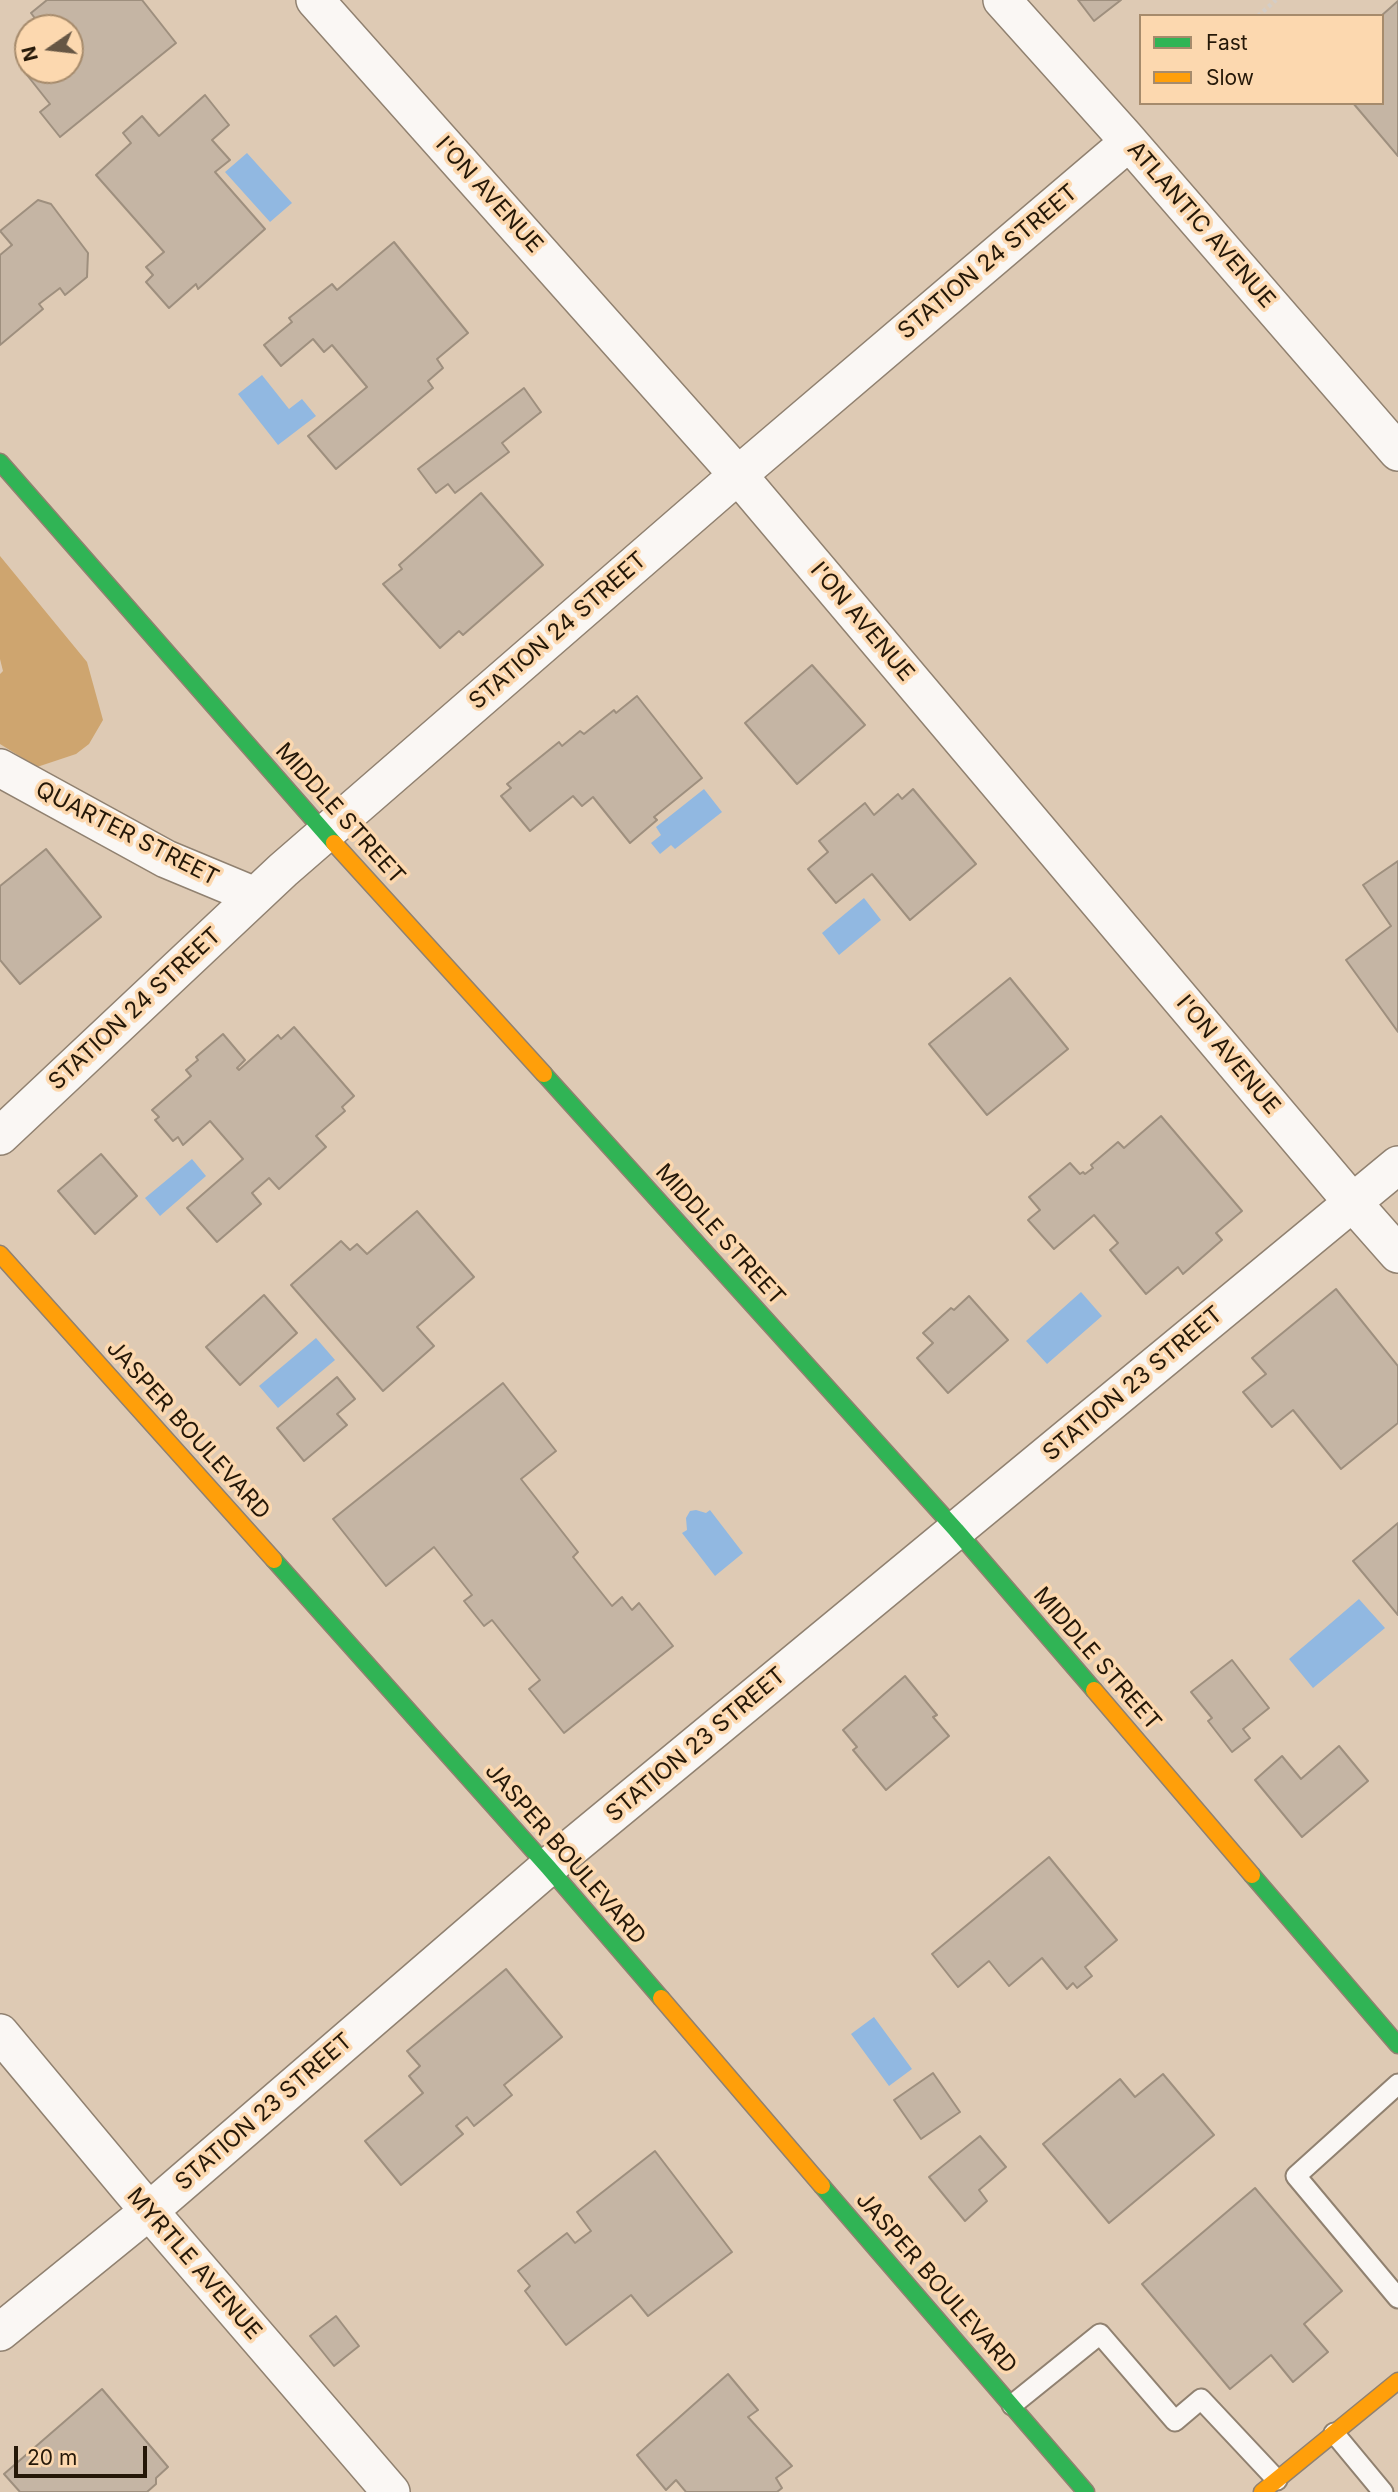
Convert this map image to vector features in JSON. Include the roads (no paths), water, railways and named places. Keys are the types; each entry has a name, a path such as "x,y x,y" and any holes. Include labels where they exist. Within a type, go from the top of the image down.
{"street":[{"name":"I'ON AVENUE","path":"315,0 738,475 1398,1254"},
{"name":"ATLANTIC AVENUE","path":"1002,0 1398,452"},
{"name":"STATION 24 STREET","path":"0,1136 325,833 738,475 1129,142"},
{"name":"MIDDLE STREET","path":"0,462 325,833 956,1530 1398,2045"},
{"name":"QUARTER STREET","path":"0,768 166,859 255,896"},
{"name":"STATION 23 STREET","path":"0,2332 149,2211 548,1867 1398,1165"},
{"name":"JASPER BOULEVARD","path":"0,1254 548,1867 1086,2492"},
{"name":"MYRTLE AVENUE","path":"0,2033 391,2492"},
{"path":"1269,2486 1398,2381"}],"lane":[{"path":"1398,2084 1296,2176 1398,2298"},
{"path":"1012,2406 1100,2334 1175,2421 1201,2399 1269,2486"},
{"path":"1334,2433 1383,2492"}],"water":[{"path":"247,153 292,203 270,222 225,172"},
{"path":"262,375 289,409 302,399 316,416 278,445 238,394"},
{"path":"704,789 722,812 675,849 671,845 660,854 651,843 661,835 656,827"},
{"path":"864,898 881,920 839,955 822,933"},
{"path":"192,1159 206,1176 160,1216 145,1198"},
{"path":"1081,1292 1102,1316 1047,1364 1026,1341"},
{"path":"316,1338 335,1360 278,1408 259,1386"},
{"path":"710,1510 743,1553 715,1576 682,1533 687,1530 686,1518 690,1511 706,1513"},
{"path":"1359,1599 1385,1628 1313,1688 1289,1659"},
{"path":"874,2017 912,2069 889,2086 851,2034"}]}
